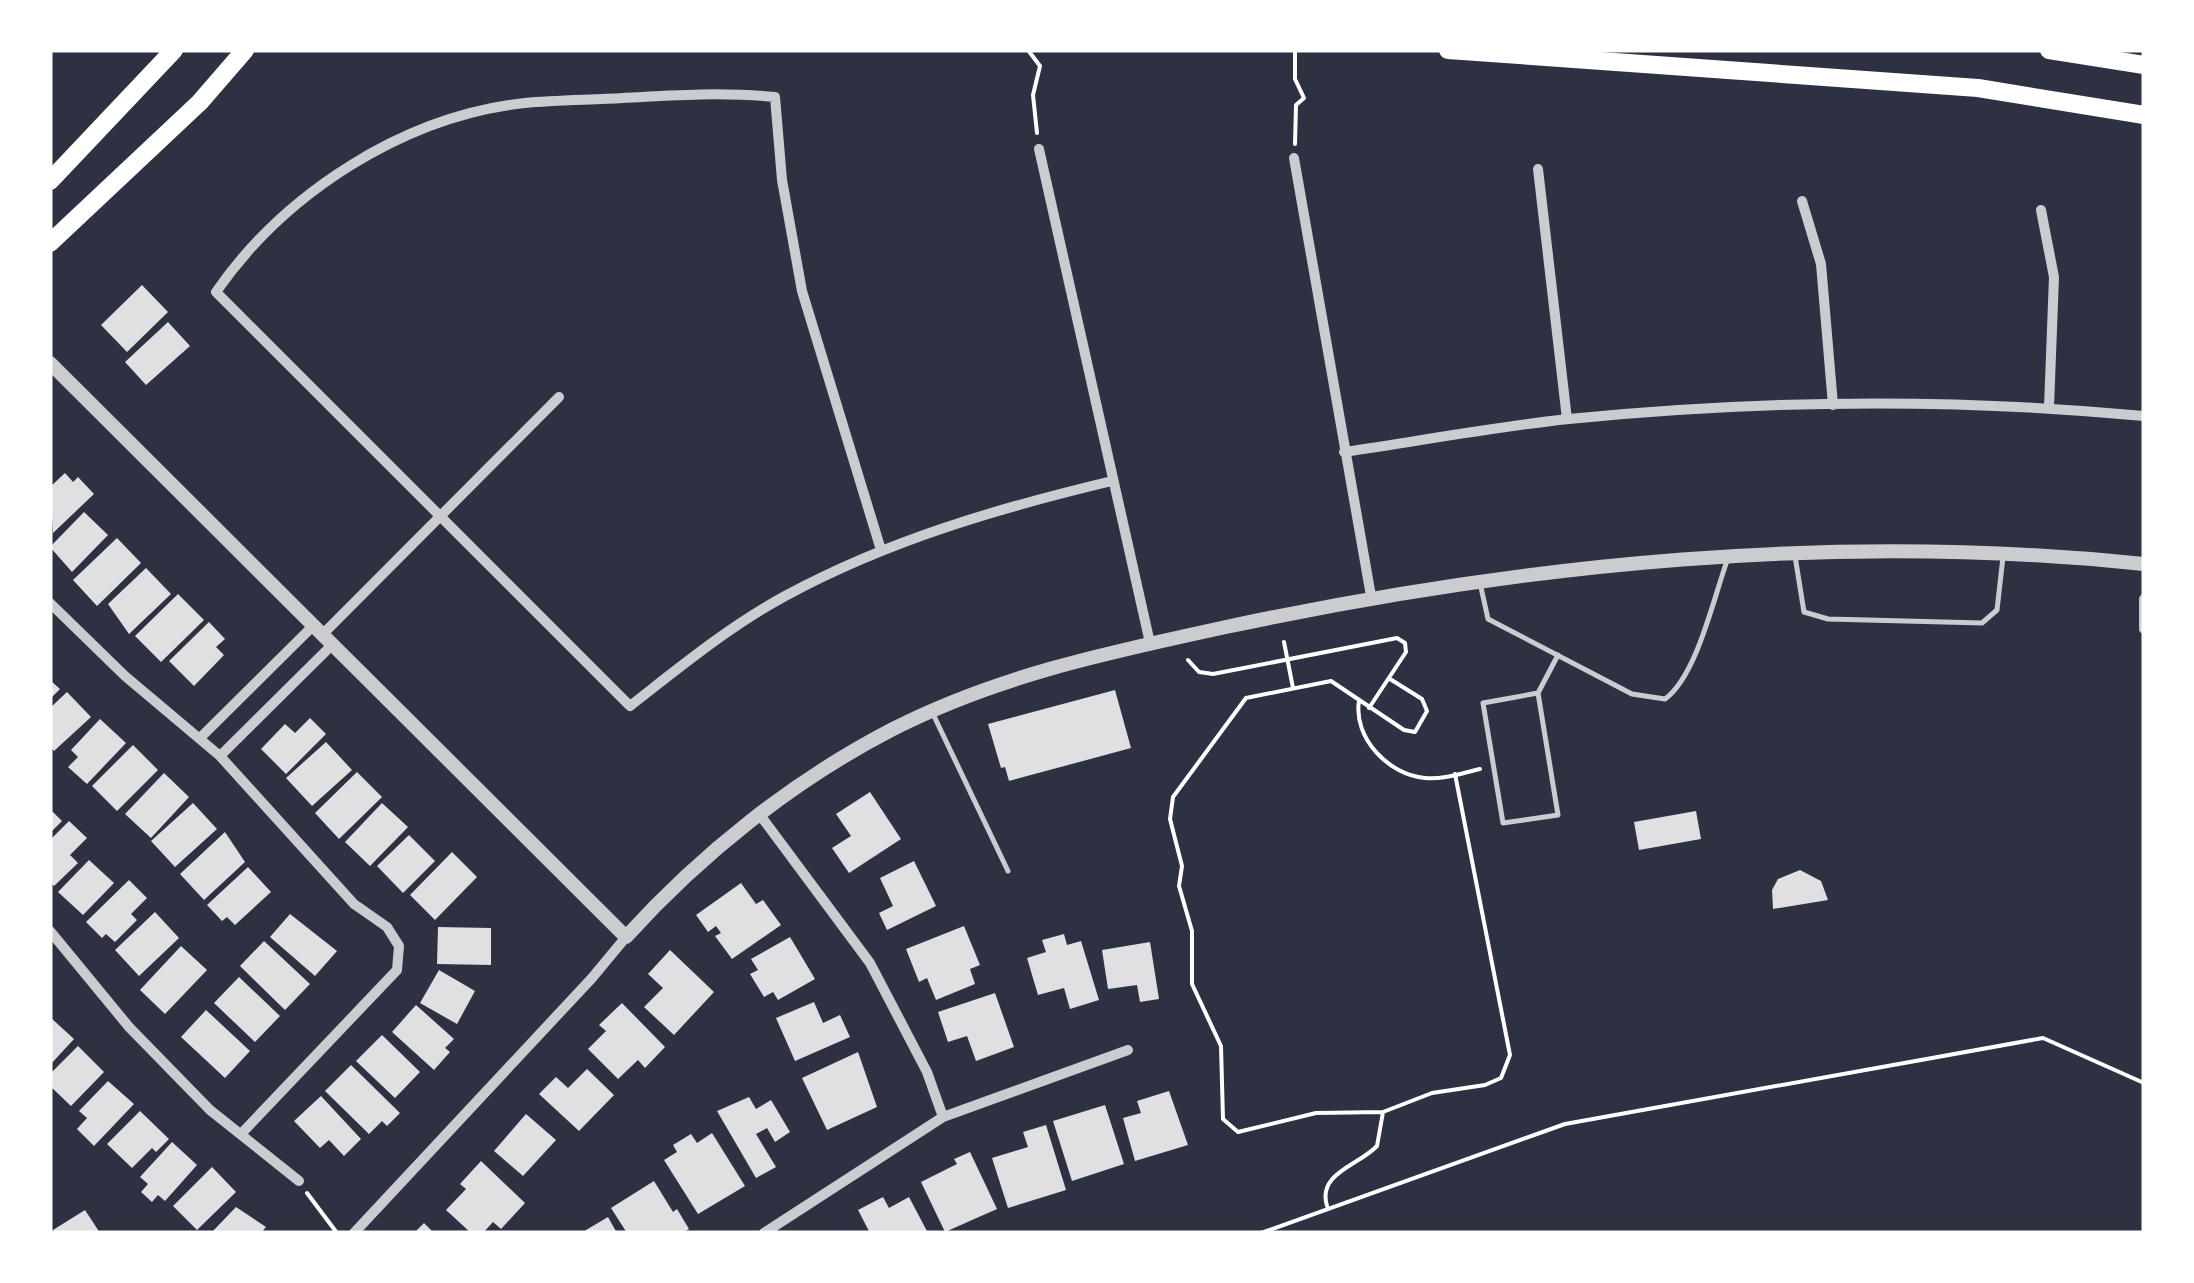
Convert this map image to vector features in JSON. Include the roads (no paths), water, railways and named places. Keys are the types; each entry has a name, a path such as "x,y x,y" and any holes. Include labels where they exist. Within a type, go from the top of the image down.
{"main road":[{"path":"50,181 174,50"},
{"path":"50,243 200,102 245,50"},
{"path":"1448,50 1978,88 2144,115"},
{"path":"2049,50 2144,65"}],"street":[{"path":"881,550 802,291 782,180 776,96 521,103 421,130 332,176 247,248 216,292 630,706 784,596 881,550 1004,507 1112,481"},
{"path":"1039,149 1150,643"},
{"path":"1294,158 1372,596"},
{"path":"1538,169 1566,420"},
{"path":"1802,202 1821,264 1833,405"},
{"path":"2040,210 2054,277 2049,407"},
{"path":"50,363 626,936"},
{"path":"220,756 323,635 560,397"},
{"path":"1344,452 1566,420 1833,405 2049,407 2144,416"},
{"path":"354,1233 488,1092 655,905 760,815 848,754 932,711 1015,678 1150,643 1372,596 1480,580 1794,553 2004,554 2144,564"},
{"path":"2144,599 2144,629"},
{"path":"50,603 125,676 220,756 307,856 354,904 387,928 399,946 397,970 241,1134"},
{"path":"200,738 323,635"},
{"path":"760,815 870,964 927,1072 944,1117"},
{"path":"50,931 130,1027 210,1110 299,1180"},
{"path":"764,1233 944,1117 1128,1050"}],"lane":[{"path":"1794,553 1804,612 1828,619 1982,623 1997,610 2004,554"},
{"path":"1480,580 1488,619 1632,694 1665,699 1676,691 1691,664 1728,556"},
{"path":"1538,693 1483,703 1503,823 1558,814 1538,693 1558,655"},
{"path":"932,711 1008,872"}]}
